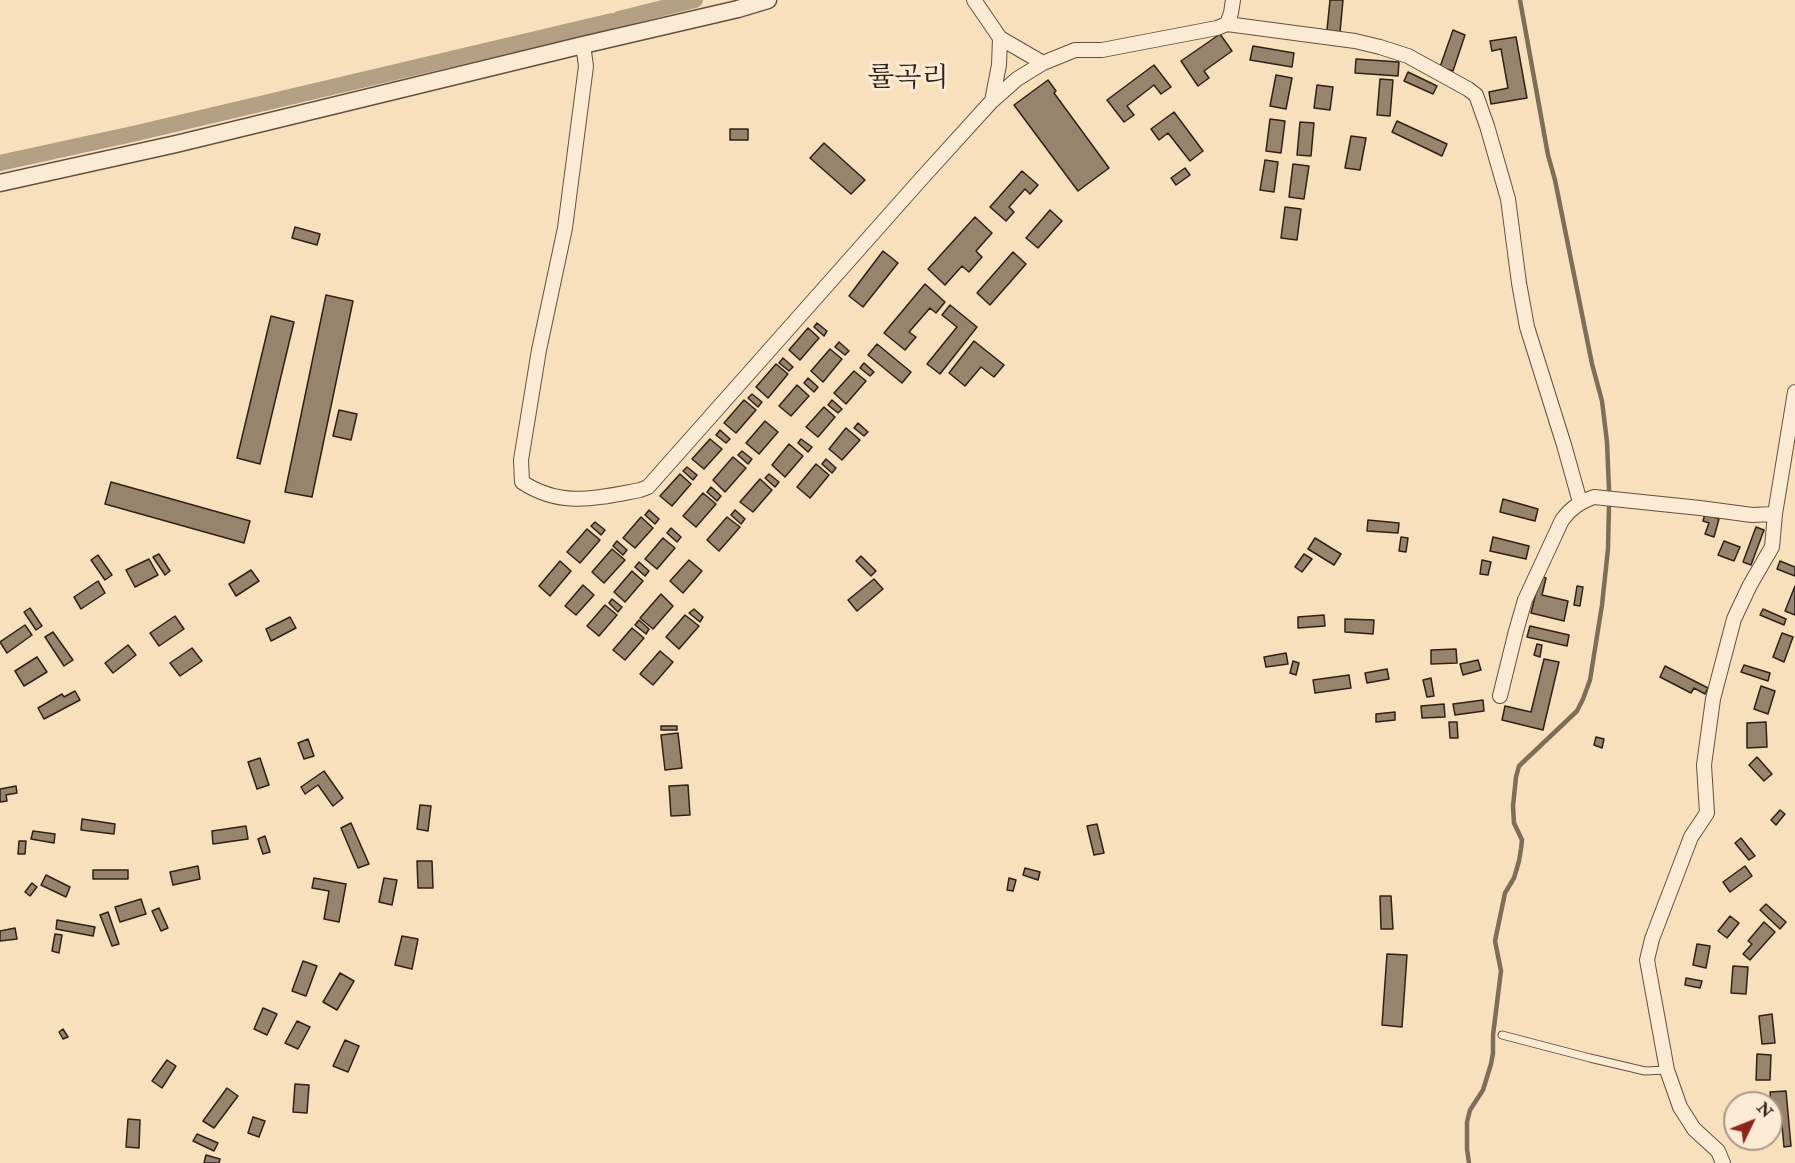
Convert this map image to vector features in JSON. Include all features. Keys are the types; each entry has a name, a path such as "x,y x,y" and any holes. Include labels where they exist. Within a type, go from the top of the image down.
{"street":[{"path":"0,183 176,144 727,12 768,0"},
{"path":"974,0 1000,38 1043,63"},
{"path":"1227,24 1233,0"},
{"path":"584,45 586,66 565,228 539,350 521,460 522,482 533,490 555,497 582,500 648,487 922,178 992,102 1017,80 1043,63 1075,50 1102,50 1217,28 1227,24 1355,41 1380,47 1408,56 1476,95 1488,126 1508,199 1527,327 1580,502"},
{"path":"992,102 999,65 1000,38"},
{"path":"1723,1163 1718,1151 1694,1129 1680,1107 1667,1070 1647,960 1652,939 1691,837 1707,813 1704,765 1713,699 1734,620 1750,585 1772,547 1775,514 1795,392"},
{"path":"1500,696 1525,600 1562,520 1569,510 1580,502 1594,497 1752,515 1775,514"}],"lane":[{"path":"1502,1035 1645,1071 1667,1070"}],"building":[{"path":"1330,0 1343,0 1340,32 1327,30"},
{"path":"1453,30 1465,35 1453,71 1440,67"},
{"path":"1220,34 1232,51 1204,71 1209,78 1198,86 1181,61"},
{"path":"1516,37 1527,98 1491,104 1489,92 1508,88 1501,49 1492,51 1490,41"},
{"path":"1253,46 1294,53 1292,67 1250,60"},
{"path":"1356,59 1399,62 1398,76 1355,73"},
{"path":"1154,65 1171,87 1161,94 1154,85 1127,106 1134,115 1124,122 1107,100"},
{"path":"1408,72 1437,86 1433,94 1404,81"},
{"path":"1276,75 1292,78 1286,109 1270,106"},
{"path":"1380,79 1393,80 1390,116 1377,115"},
{"path":"1048,80 1056,91 1054,93 1109,168 1078,191 1014,105"},
{"path":"1317,85 1333,87 1330,110 1314,108"},
{"path":"1174,112 1203,151 1190,161 1168,133 1159,140 1151,129"},
{"path":"1270,119 1285,121 1281,153 1266,151"},
{"path":"1397,121 1447,144 1442,156 1392,132"},
{"path":"1300,122 1314,123 1311,156 1297,155"},
{"path":"730,129 748,129 748,140 730,140"},
{"path":"1351,136 1366,138 1360,170 1345,168"},
{"path":"824,143 865,180 851,194 810,158"},
{"path":"1265,160 1278,162 1274,192 1260,190"},
{"path":"1293,164 1309,166 1304,199 1289,197"},
{"path":"1185,168 1190,175 1176,185 1171,178"},
{"path":"1022,171 1038,185 1030,194 1025,189 1009,207 1014,212 1006,221 990,207"},
{"path":"1285,207 1301,209 1297,240 1281,238"},
{"path":"1050,210 1062,221 1038,248 1026,238"},
{"path":"975,217 992,233 976,251 982,257 969,272 962,266 945,285 928,269"},
{"path":"295,227 320,234 317,245 292,238"},
{"path":"883,251 898,263 863,307 849,296"},
{"path":"1013,252 1026,264 990,305 977,293"},
{"path":"925,284 945,302 936,313 930,308 909,332 916,337 905,350 884,333"},
{"path":"326,295 353,301 312,497 285,492"},
{"path":"950,305 977,327 940,374 927,364 957,327 942,315"},
{"path":"271,316 294,322 260,464 237,458"},
{"path":"817,323 827,331 824,336 814,327"},
{"path":"808,328 819,338 800,360 789,350"},
{"path":"974,341 1004,365 994,377 981,367 965,386 949,373"},
{"path":"839,342 849,351 845,355 835,347"},
{"path":"877,344 911,372 902,383 868,355"},
{"path":"830,349 842,359 823,382 811,371"},
{"path":"783,358 793,367 789,371 779,363"},
{"path":"864,363 874,372 870,376 860,368"},
{"path":"776,364 788,374 768,398 756,387"},
{"path":"854,371 866,381 846,404 834,393"},
{"path":"808,378 818,387 814,392 804,383"},
{"path":"797,385 809,396 791,416 779,406"},
{"path":"752,394 762,402 758,407 748,398"},
{"path":"744,400 756,410 736,433 724,423"},
{"path":"832,400 842,409 838,413 828,405"},
{"path":"824,407 835,417 818,437 806,427"},
{"path":"339,410 357,414 351,440 333,436"},
{"path":"765,421 778,432 759,454 746,443"},
{"path":"858,423 868,432 864,436 854,428"},
{"path":"846,428 860,440 842,460 829,449"},
{"path":"720,430 730,439 726,443 716,435"},
{"path":"710,439 722,449 704,469 692,459"},
{"path":"801,439 812,447 808,452 798,443"},
{"path":"789,444 803,456 785,477 772,465"},
{"path":"742,451 752,459 748,464 738,455"},
{"path":"733,457 746,468 725,492 713,480"},
{"path":"826,459 836,468 832,473 822,464"},
{"path":"816,464 829,475 810,498 797,487"},
{"path":"687,467 697,475 693,480 683,471"},
{"path":"680,474 691,484 672,506 660,496"},
{"path":"769,474 779,482 775,487 765,478"},
{"path":"760,479 772,490 753,512 740,502"},
{"path":"111,482 250,521 244,543 105,504"},
{"path":"711,487 721,496 717,501 707,492"},
{"path":"703,493 716,504 696,527 683,516"},
{"path":"1503,499 1538,509 1535,521 1500,512"},
{"path":"649,510 659,519 655,524 645,515"},
{"path":"735,510 745,519 741,524 731,515"},
{"path":"1705,514 1719,519 1714,537 1705,534 1709,523 1703,521"},
{"path":"641,517 653,528 635,548 623,538"},
{"path":"727,517 740,527 719,551 707,540"},
{"path":"1368,520 1399,523 1398,533 1367,531"},
{"path":"595,522 605,530 601,535 591,526"},
{"path":"1756,527 1764,530 1751,565 1743,562"},
{"path":"671,528 681,537 677,542 667,533"},
{"path":"587,529 600,540 580,563 567,552"},
{"path":"1401,537 1408,538 1406,552 1399,551"},
{"path":"1493,537 1529,546 1526,559 1490,551"},
{"path":"663,538 675,548 657,569 645,559"},
{"path":"1315,538 1341,554 1334,565 1308,549"},
{"path":"617,541 627,550 623,555 613,546"},
{"path":"1724,541 1740,547 1734,561 1718,555"},
{"path":"612,549 625,560 604,583 592,572"},
{"path":"159,554 170,571 165,575 153,557"},
{"path":"1304,554 1312,559 1302,572 1295,567"},
{"path":"98,555 112,575 105,580 91,560"},
{"path":"861,556 876,571 871,576 856,561"},
{"path":"149,559 158,575 135,587 126,570"},
{"path":"689,560 702,571 683,593 670,581"},
{"path":"1482,560 1491,562 1488,575 1480,574"},
{"path":"560,561 571,571 550,596 539,586"},
{"path":"1780,561 1795,567 1795,576 1777,569"},
{"path":"639,562 649,571 645,576 635,567"},
{"path":"251,570 259,581 236,596 229,584"},
{"path":"632,571 643,581 625,602 614,592"},
{"path":"1540,576 1546,578 1542,595 1568,601 1564,621 1531,613"},
{"path":"874,579 883,589 857,611 848,600"},
{"path":"98,581 105,593 81,609 74,597"},
{"path":"583,585 594,595 576,615 565,606"},
{"path":"1577,586 1583,587 1580,606 1574,605"},
{"path":"1795,586 1795,615 1785,611"},
{"path":"661,594 673,606 653,629 640,618"},
{"path":"612,599 622,607 618,612 609,603"},
{"path":"605,605 617,615 599,636 587,626"},
{"path":"30,608 42,626 36,630 24,612"},
{"path":"694,609 703,617 700,622 689,613"},
{"path":"1763,609 1786,619 1784,625 1760,615"},
{"path":"685,615 699,626 679,649 666,637"},
{"path":"1324,615 1325,626 1298,628 1298,617"},
{"path":"175,616 184,629 159,646 150,633"},
{"path":"290,617 296,628 271,641 266,629"},
{"path":"1345,619 1374,620 1373,634 1345,632"},
{"path":"639,620 649,629 646,634 635,625"},
{"path":"25,625 32,635 7,653 0,642"},
{"path":"1530,626 1569,635 1567,646 1527,637"},
{"path":"632,628 644,638 625,660 613,650"},
{"path":"53,632 73,660 64,666 45,637"},
{"path":"1782,633 1793,637 1784,662 1773,657"},
{"path":"1537,644 1542,645 1540,657 1534,655"},
{"path":"128,645 136,655 113,673 105,663"},
{"path":"192,648 202,661 180,676 170,663"},
{"path":"1456,649 1457,663 1431,664 1431,650"},
{"path":"660,651 673,662 653,685 640,674"},
{"path":"1286,653 1288,664 1266,667 1264,657"},
{"path":"37,657 47,672 24,686 15,671"},
{"path":"1544,659 1559,662 1543,730 1502,720 1505,706 1531,712"},
{"path":"1478,660 1481,670 1463,675 1460,664"},
{"path":"1293,661 1299,663 1296,675 1290,673"},
{"path":"1744,665 1770,673 1768,681 1741,672"},
{"path":"1665,666 1708,688 1705,694 1694,688 1691,693 1660,677"},
{"path":"1387,669 1389,679 1367,683 1365,673"},
{"path":"1349,675 1351,688 1315,693 1313,680"},
{"path":"1431,678 1434,696 1427,697 1423,680"},
{"path":"1761,686 1775,691 1768,714 1754,709"},
{"path":"75,691 80,700 44,719 38,708 62,694 64,697"},
{"path":"1483,700 1484,711 1455,715 1453,704"},
{"path":"1444,704 1445,717 1422,718 1421,706"},
{"path":"1395,712 1395,720 1376,722 1376,714"},
{"path":"1449,722 1457,722 1458,738 1450,738"},
{"path":"1766,722 1767,747 1747,748 1747,723"},
{"path":"661,726 677,726 677,730 661,730"},
{"path":"678,733 682,768 665,770 661,735"},
{"path":"1596,737 1604,739 1602,748 1594,745"},
{"path":"308,739 314,756 304,759 298,743"},
{"path":"1757,757 1772,774 1764,781 1749,765"},
{"path":"260,758 269,785 257,789 248,762"},
{"path":"324,771 343,798 333,806 318,785 305,794 301,787"},
{"path":"688,785 690,815 671,816 669,786"},
{"path":"16,786 17,793 6,795 7,801 0,802 0,789"},
{"path":"420,805 431,806 428,831 417,829"},
{"path":"1780,810 1785,814 1776,825 1771,820"},
{"path":"82,819 115,824 114,834 81,830"},
{"path":"351,823 369,864 358,868 341,828"},
{"path":"1097,824 1104,853 1094,855 1087,826"},
{"path":"246,826 248,839 213,844 212,831"},
{"path":"33,831 55,834 54,843 31,839"},
{"path":"265,836 270,852 263,854 258,839"},
{"path":"1741,838 1755,856 1749,860 1735,843"},
{"path":"19,841 26,841 25,854 18,854"},
{"path":"417,861 432,861 433,888 418,888"},
{"path":"198,866 200,879 173,885 170,872"},
{"path":"1745,866 1752,876 1730,892 1723,882"},
{"path":"1025,868 1040,872 1038,880 1023,875"},
{"path":"93,870 128,870 128,879 93,879"},
{"path":"46,875 70,887 66,897 41,885"},
{"path":"314,878 346,884 339,922 324,919 329,891 312,888"},
{"path":"384,878 397,880 392,905 379,902"},
{"path":"1009,878 1016,880 1013,891 1007,890"},
{"path":"32,883 37,887 30,896 25,892"},
{"path":"1380,896 1391,896 1393,929 1381,929"},
{"path":"141,899 146,914 120,922 115,907"},
{"path":"1766,904 1786,922 1780,929 1760,910"},
{"path":"159,908 168,928 161,931 152,911"},
{"path":"108,912 119,944 112,946 100,915"},
{"path":"1730,916 1739,923 1727,938 1718,931"},
{"path":"57,920 95,927 93,936 56,929"},
{"path":"1764,922 1775,932 1750,960 1743,954 1752,944 1748,941"},
{"path":"15,928 17,939 0,941 0,931"},
{"path":"55,934 62,935 59,953 52,951"},
{"path":"402,936 418,939 412,969 395,965"},
{"path":"1697,944 1710,946 1706,968 1693,965"},
{"path":"1387,954 1407,955 1402,1027 1382,1025"},
{"path":"303,961 317,966 306,996 292,991"},
{"path":"1733,966 1748,967 1746,994 1731,993"},
{"path":"340,973 354,981 337,1010 323,1002"},
{"path":"1686,978 1702,981 1700,988 1685,985"},
{"path":"263,1008 277,1014 267,1035 254,1029"},
{"path":"1772,1014 1775,1043 1762,1044 1759,1016"},
{"path":"297,1021 310,1027 298,1049 285,1043"},
{"path":"63,1029 68,1037 63,1039 59,1032"},
{"path":"345,1040 359,1046 348,1072 333,1066"},
{"path":"1757,1054 1771,1055 1770,1080 1756,1080"},
{"path":"167,1060 176,1066 162,1088 152,1081"},
{"path":"295,1084 309,1085 307,1113 293,1112"},
{"path":"227,1088 238,1096 214,1128 203,1121"},
{"path":"1783,1091 1786,1091 1791,1146 1784,1147 1783,1136"},
{"path":"253,1117 265,1121 259,1137 248,1133"},
{"path":"128,1119 140,1120 139,1148 126,1147"},
{"path":"197,1134 218,1143 214,1151 193,1141"},
{"path":"206,1155 220,1159 219,1163 204,1163"}],"waterway":[{"path":"619,19 695,0"},
{"path":"1520,0 1548,155 1592,364 1602,401 1609,490"},
{"path":"0,163 612,21"},
{"path":"1469,1163 1467,1122 1470,1110 1483,1090 1493,1053 1501,971 1495,941 1505,893 1514,878 1521,849 1522,840 1514,823 1516,777 1519,766 1577,711 1590,680 1602,605 1608,549 1609,504"}],"district":[{"name":"률곡리","path":"908,80"}]}
